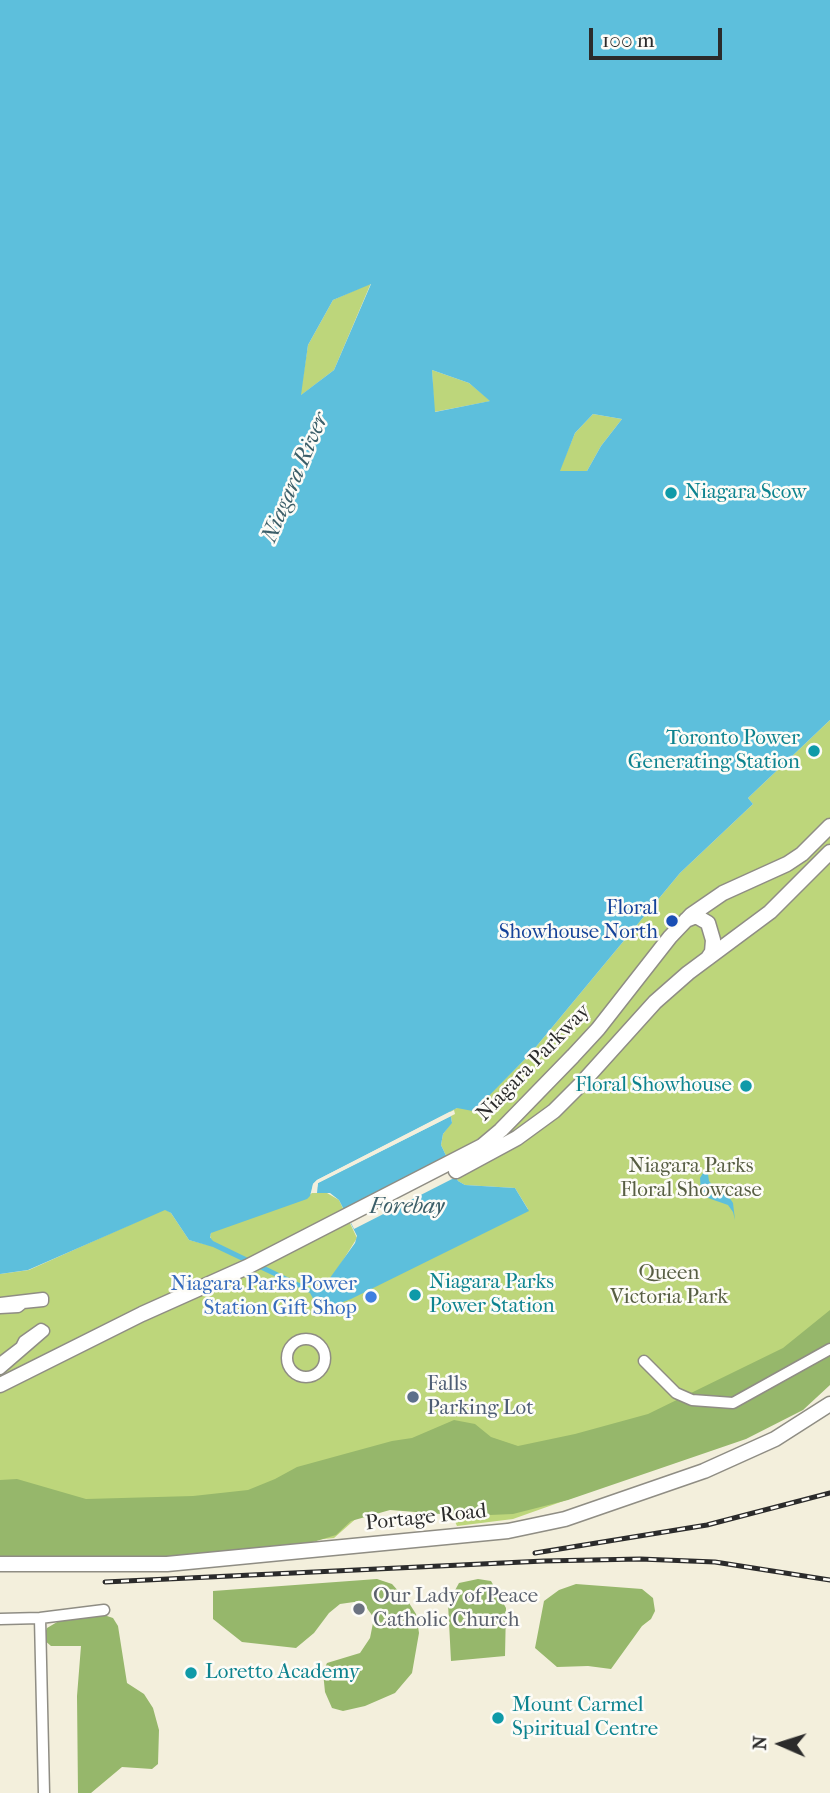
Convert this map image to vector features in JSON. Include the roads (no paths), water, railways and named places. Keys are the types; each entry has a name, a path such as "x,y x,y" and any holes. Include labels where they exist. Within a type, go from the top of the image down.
{"main road":[{"name":"Niagara Parkway","path":"454,1167 493,1137 573,1056 686,920 715,897 787,864 802,854 830,826"},
{"name":"Niagara Parkway","path":"0,1394 517,1138 554,1111 655,1002 779,905 830,852"},
{"path":"686,920 693,916 700,917 709,926 713,946 707,959"},
{"name":"Niagara Parkway","path":"0,1385 129,1320 259,1267"},
{"name":"Portage Road","path":"0,1564 167,1564 508,1531 565,1519 704,1471 775,1439 830,1404"}],"street":[{"path":"0,1363 41,1329 44,1331 0,1369"},
{"path":"643,1361 676,1393 692,1400 733,1403 830,1349"},
{"path":"0,1619 40,1618 104,1610"},
{"path":"40,1618 44,1793"}],"water":[{"path":"0,0 830,0 830,720 748,798 753,804 680,873 530,1054 480,1105 478,1112 457,1108 317,1180 307,1199 211,1233 210,1237 213,1241 312,1289 322,1289 355,1243 357,1236 339,1200 330,1193 317,1193 318,1183 451,1116 452,1123 443,1134 441,1145 458,1181 465,1185 515,1188 529,1211 351,1299 335,1305 320,1304 324,1312 321,1313 310,1293 213,1247 189,1240 171,1213 165,1210 28,1270 0,1274","holes":["371,284 334,370 301,395 308,345 333,300","432,370 469,383 490,401 435,412","593,414 622,419 601,446 587,471 560,471 575,433"]},
{"path":"712,1168 708,1174 709,1181 713,1186 725,1191 733,1203 735,1220 728,1205 708,1198 701,1192 700,1178"}],"railway":[{"path":"535,1553 707,1525 830,1493"},
{"path":"105,1582 544,1561 640,1559 715,1562 830,1580"}],"place":[{"name":"Niagara Scow","path":"671,493"},
{"name":"Toronto Power Generating Station","path":"814,751"},
{"name":"Floral Showhouse North","path":"672,921"},
{"name":"Floral Showhouse","path":"746,1086"},
{"name":"Niagara Parks Power Station","path":"415,1295"},
{"name":"Niagara Parks Power Station Gift Shop","path":"371,1297"},
{"name":"Falls Parking Lot","path":"413,1397"},
{"name":"Our Lady of Peace Catholic Church","path":"359,1609"},
{"name":"Loretto Academy","path":"191,1673"},
{"name":"Mount Carmel Spiritual Centre","path":"498,1718"}],"water label":[{"name":"Niagara River","path":"296,478"},
{"name":"Forebay","path":"407,1207"}],"park label":[{"name":"Niagara Parks Floral Showcase","path":"691,1179"},
{"name":"Queen Victoria Park","path":"669,1286"}]}
